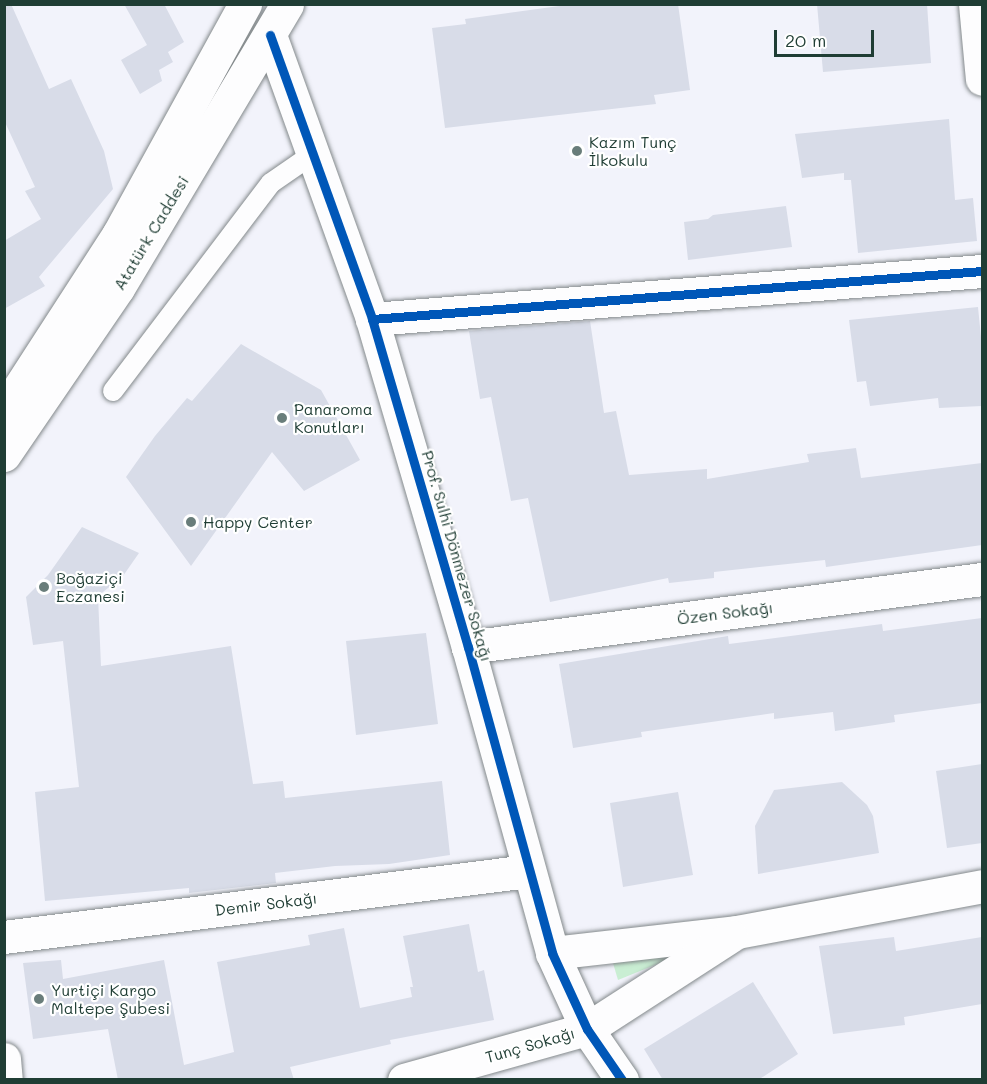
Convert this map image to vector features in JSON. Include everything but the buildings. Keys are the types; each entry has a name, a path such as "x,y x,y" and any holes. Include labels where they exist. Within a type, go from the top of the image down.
{"street":[{"name":"Atatürk Caddesi","path":"4,411 118,235 245,4"},
{"name":"Atatürk Caddesi","path":"4,455 118,288 287,4"},
{"path":"975,4 982,79"},
{"name":"Prof. Sulhi Dönmezer Sokağı","path":"270,35 372,319 468,647 552,953 587,1029 622,1080"},
{"path":"372,319 982,271"},
{"name":"Özen Sokağı","path":"468,647 982,579"},
{"name":"Demir Sokağı","path":"4,937 528,871"},
{"name":"Tunç Sokağı","path":"552,953 737,932 982,886"},
{"name":"Tunç Sokağı","path":"405,1080 587,1029 737,932"},
{"path":"4,1059 6,1080"}],"lane":[{"path":"113,390 271,183 313,154"}],"green space":[{"path":"610,953 677,956 618,980"}],"cycle path":[{"path":"270,35 372,319 468,647 552,953 587,1029 622,1080"},
{"path":"372,319 982,271"}],"place":[{"name":"Kazım Tunç İlkokulu","path":"577,151"},
{"name":"Panaroma Konutları","path":"282,418"},
{"name":"Happy Center","path":"191,522"},
{"name":"Boğaziçi Eczanesi","path":"44,587"},
{"name":"Yurtiçi Kargo Maltepe Şubesi","path":"39,999"}]}
